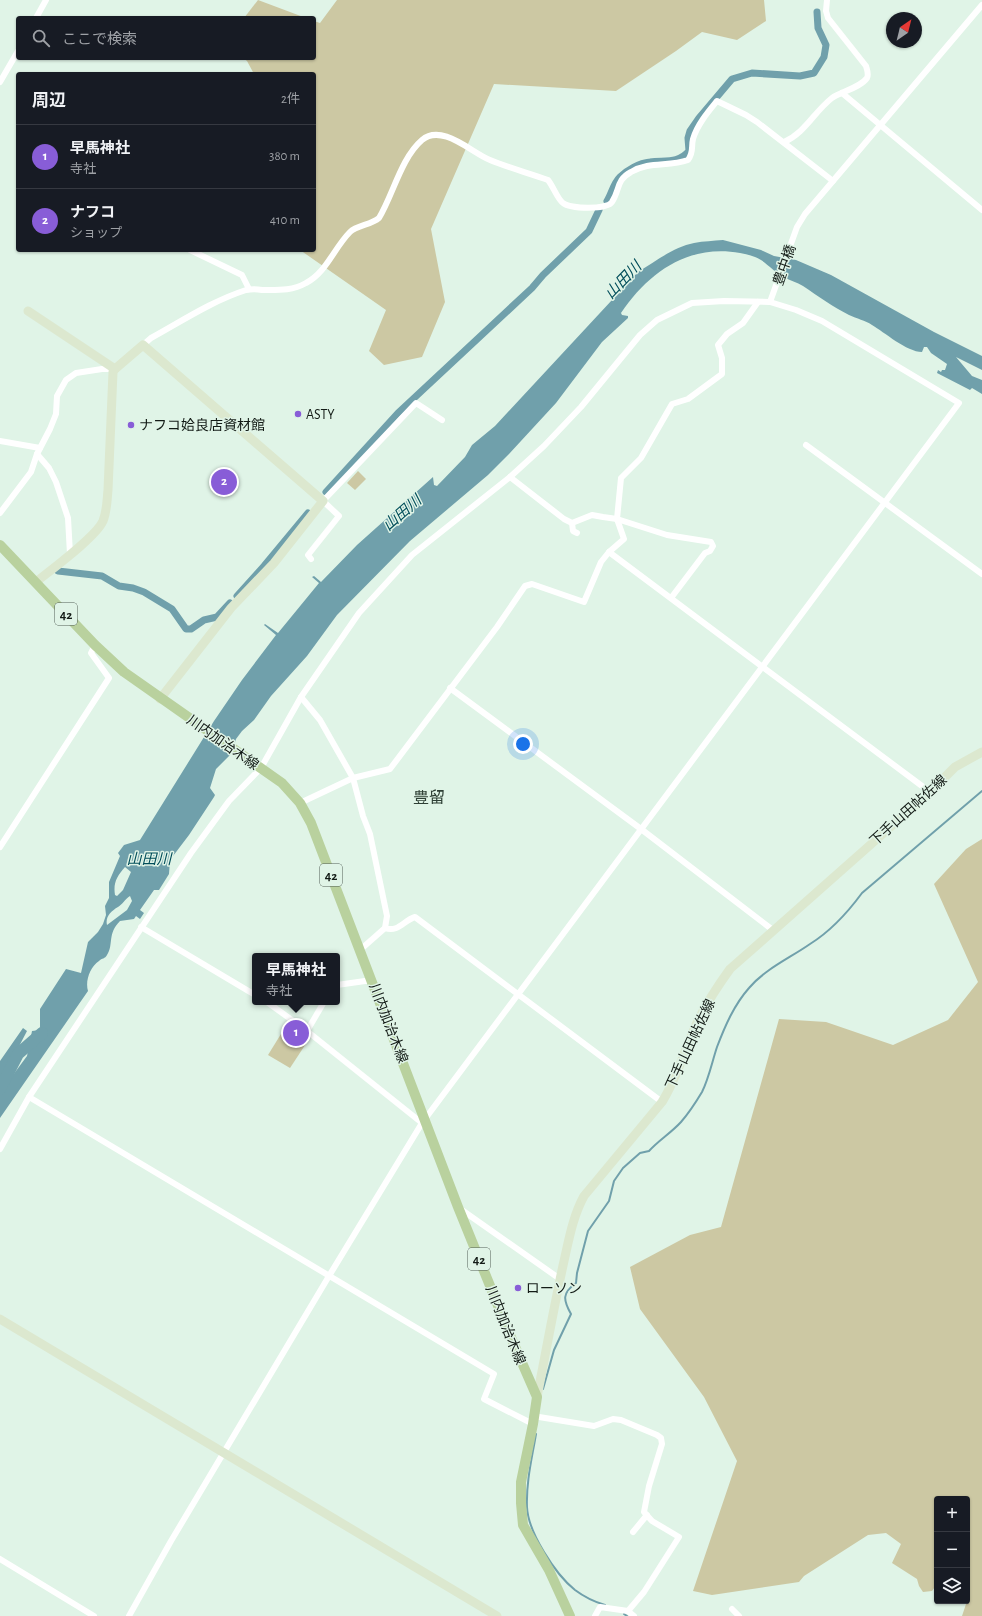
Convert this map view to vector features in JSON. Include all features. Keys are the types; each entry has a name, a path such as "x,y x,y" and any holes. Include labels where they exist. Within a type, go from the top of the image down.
{"main road":[{"name":"川内加治木線","path":"0,545 95,645 124,672 160,699 282,783 300,803 312,823 424,1121 512,1340 537,1397"},
{"path":"537,1397 521,1482 520,1503 523,1525 549,1570 570,1616"}],"street":[{"path":"37,16 46,0"},
{"path":"784,142 801,132 823,106 833,98 860,84 866,79 868,74 866,66 828,18 826,10 827,0"},
{"name":"豊中橋","path":"771,300 795,231 805,214 982,5"},
{"path":"0,82 16,54"},
{"path":"842,93 881,124 982,210"},
{"path":"36,582 99,528 106,508 113,372 115,369 151,338 214,303 249,289 285,290 298,287 308,282 316,276 351,231 380,218 396,180 413,150 421,140 428,136 436,135 449,137 489,160 548,180 553,186 561,203 570,207 604,207 610,205 613,201 618,184 623,177 631,171 648,164 673,164 688,160 693,151 693,138 697,129 706,114 717,101 746,115 784,142 833,181"},
{"path":"194,252 242,275 249,289"},
{"path":"0,1149 29,1097 141,927 191,853 229,801 260,767 301,697 359,613 412,554 510,477 544,446 581,407 640,335 657,320 692,303 724,301 758,302 771,300 822,321 959,403 424,1121 329,1276 225,1453 171,1541 129,1616"},
{"path":"300,803 353,778 390,769 497,627 525,586 532,584 584,602 601,562 609,552 624,539 617,519 621,478 640,458 672,404 688,399 722,374 722,358 718,345 727,334 743,323 758,302"},
{"path":"28,311 115,369"},
{"path":"143,346 339,516 308,555 311,559"},
{"path":"0,513 31,472 37,454 56,414 56,396 66,380 76,374 102,369 115,369"},
{"path":"160,699 231,608 274,563 323,501 416,402 442,420"},
{"path":"0,441 40,448"},
{"path":"806,445 982,574"},
{"path":"37,454 49,468 56,482 68,518 70,554"},
{"path":"510,477 564,519 572,523 592,515 617,519 667,535 711,542 713,546 705,553 671,598"},
{"path":"572,523 573,531 577,533"},
{"path":"609,552 930,792"},
{"path":"0,847 109,678 91,653 95,645"},
{"path":"450,688 641,829 774,931"},
{"path":"301,697 320,720 353,778 363,816 370,834 388,922 385,928 360,950"},
{"name":"下手山田帖佐線","path":"537,1397 560,1278 575,1215 584,1196 662,1102 676,1076 696,1026 720,984 730,970 930,792 955,767 982,752"},
{"path":"385,928 389,930 398,929 414,917 662,1102"},
{"path":"141,927 252,993"},
{"path":"340,985 372,980"},
{"path":"270,1005 307,1031 424,1121"},
{"path":"307,1031 322,1005"},
{"path":"29,1097 494,1374 484,1399 533,1420 594,1426 613,1419 621,1420 661,1438 662,1444 649,1486 644,1512 652,1521 679,1537 644,1592 628,1612"},
{"path":"458,1207 560,1278"},
{"path":"0,1319 497,1616"},
{"path":"633,1532 647,1515"},
{"path":"0,1559 94,1616"},
{"path":"595,1616 600,1607 628,1612 634,1616"},
{"path":"732,1609 740,1616"}],"shaded area":[{"path":"258,0 301,16 246,16"},
{"path":"337,0 764,0 766,21 737,40 702,32 616,91 494,84 431,229 445,302 422,357 384,365 369,351 386,310 303,252 316,252 316,72 253,72 246,60 316,60 316,22 320,23"},
{"path":"358,471 366,479 355,490 347,483"},
{"path":"982,839 982,1616 962,1616 966,1604 970,1604 970,1496 934,1496 934,1588 932,1591 923,1592 917,1579 892,1563 901,1544 886,1533 868,1535 804,1576 799,1582 712,1595 693,1591 737,1461 704,1397 640,1309 630,1267 690,1235 721,1227 779,1019 826,1022 893,1045 948,1020 978,982 934,884 966,849"},
{"path":"289,1021 311,1036 290,1068 268,1055"}],"water":[{"name":"山田川","path":"723,240 761,250 774,256 796,260 831,275 934,332 982,356 982,370 956,357 972,376 982,380 982,394 972,388 970,390 937,373 938,370 941,372 942,370 945,370 947,364 931,353 927,347 924,347 922,352 910,349 869,323 843,312 801,285 780,275 763,261 753,256 721,251 703,253 687,257 672,264 657,274 632,298 621,313 622,315 628,316 628,318 602,342 556,403 488,475 410,541 337,615 307,656 271,696 254,720 242,731 236,739 232,753 216,769 210,788 215,795 214,797 189,835 170,860 169,874 159,890 154,890 140,910 144,913 140,919 136,916 134,919 120,921 113,930 107,955 93,967 89,974 87,983 88,991 0,1118 0,1061 23,1028 27,1031 1,1081 2,1086 13,1075 27,1056 32,1031 40,1030 40,1009 66,969 81,973 88,942 98,932 106,915 105,906 109,898 109,882 120,856 118,853 124,845 140,840 214,721 242,680 276,635 264,625 265,624 278,633 319,583 312,577 314,576 321,582 357,545 433,477 434,485 437,486 465,457 472,445 495,426 638,272 679,248 705,241","holes":["125,867 131,872 123,890 117,896 115,895 115,883","130,896 132,901 127,910 107,925 109,914"]}],"waterway":[{"path":"607,201 618,180 630,169 638,165 656,161 676,160 685,155 689,151 688,138 690,131 732,79 752,73 800,76 814,73 824,57 826,45 818,28 817,12"},
{"path":"326,492 398,413 532,288 543,275 589,231 599,210"},
{"path":"237,596 308,513"},
{"path":"58,571 102,576 119,586 133,588 144,592 172,609 186,629 191,629 204,620 217,617 230,603"},
{"path":"543,1389 554,1350 571,1314 566,1305 565,1297 568,1290 576,1283 577,1273 588,1231 609,1201 614,1181 623,1168 640,1153 649,1151 673,1130 684,1119 695,1104 709,1076 717,1047 727,1024 734,1009 749,988 762,975 818,939 845,914 862,893 982,791"},
{"name":"山田川","path":"0,1089 18,1054 42,1033"},
{"path":"536,1434 527,1488 527,1507 532,1528 544,1552 567,1583 575,1590 593,1601 605,1605"}],"place":[{"name":"ASTY","path":"298,414"},
{"name":"ナフコ姶良店資材館","path":"131,425"},
{"name":"ナフコ","path":"224,482"},
{"name":"早馬神社","path":"296,1033"},
{"name":"ローソン","path":"518,1288"}],"district":[{"name":"豊留","path":"429,797"}]}
